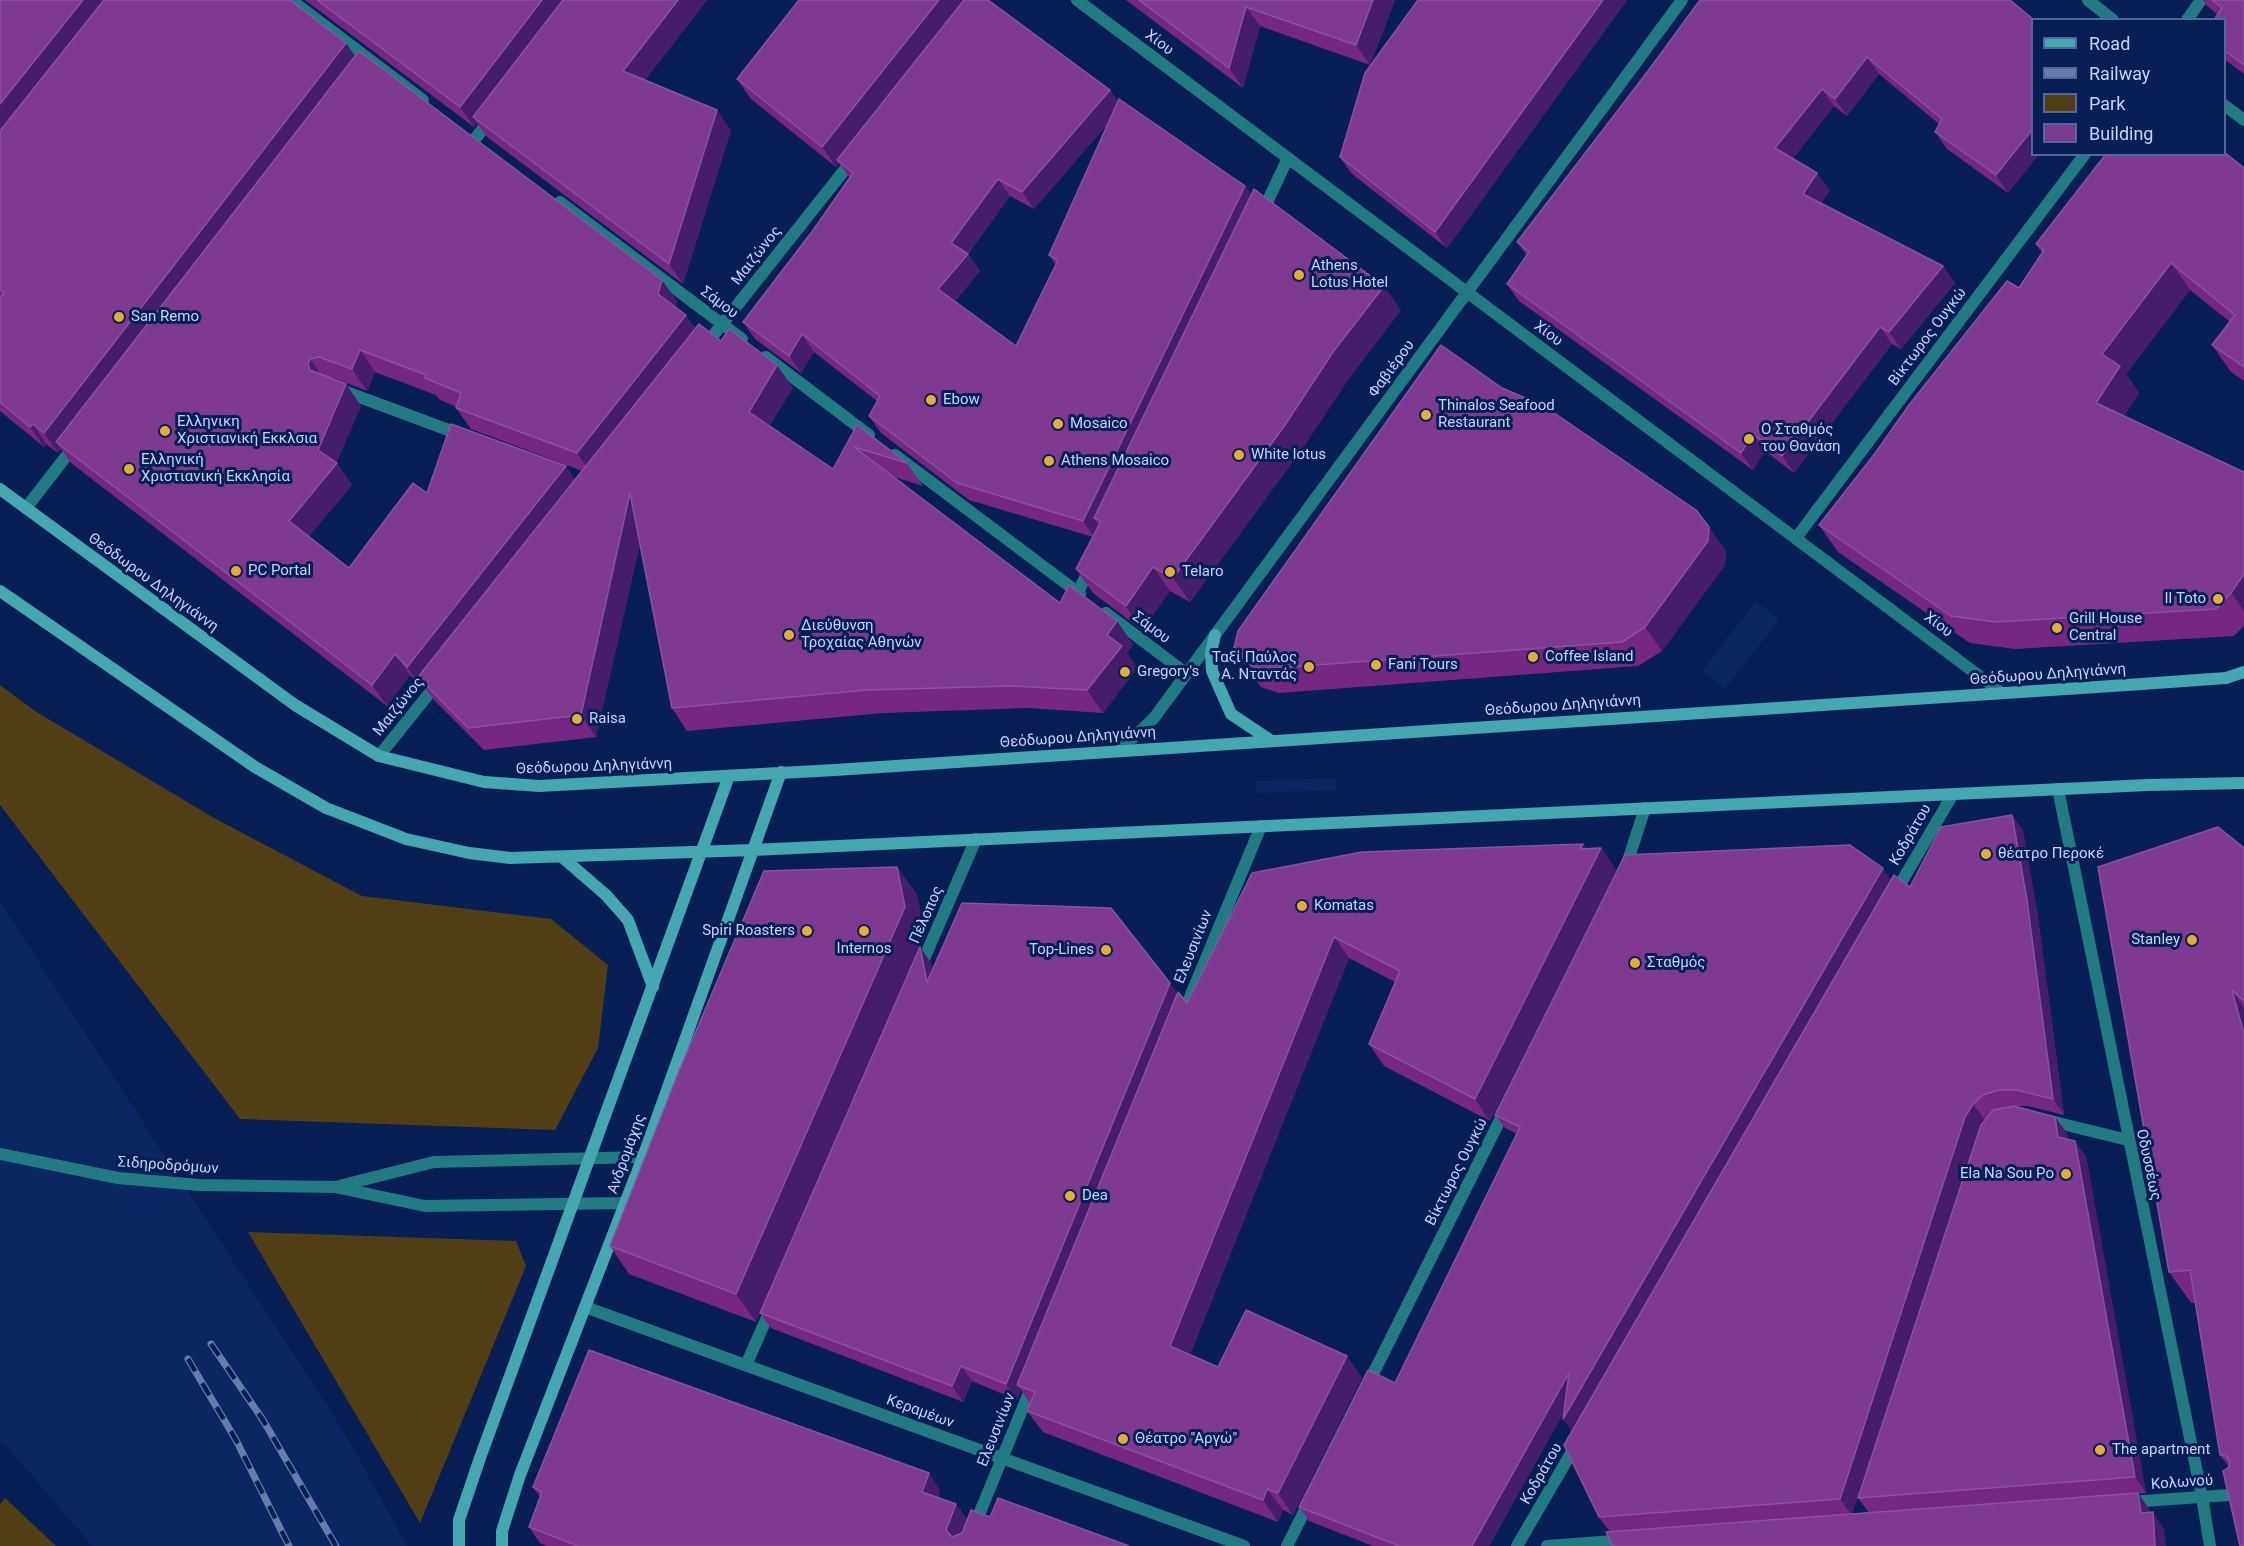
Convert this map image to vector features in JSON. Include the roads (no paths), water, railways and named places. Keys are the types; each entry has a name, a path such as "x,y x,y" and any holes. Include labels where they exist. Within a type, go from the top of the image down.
{"main road":[{"name":"Θεόδωρου Δηληγιάννη","path":"0,489 295,705 379,756 484,782 528,785 729,776 2226,678 2244,672"},
{"path":"0,591 255,767 326,808 406,839 469,853 510,858 753,850 2058,789 2244,783"},
{"path":"1215,635 1211,653 1212,671 1231,714 1271,740"},
{"name":"Ανδρομάχης","path":"502,1546 502,1531 520,1475 643,1157 781,772"},
{"path":"459,1546 459,1520 480,1458 592,1157 729,776"},
{"path":"562,857 606,895 628,920 653,987"}],"street":[{"path":"291,0 368,65 438,111"},
{"name":"Χίου","path":"1077,0 2002,693"},
{"name":"Φαβιέρου","path":"1120,750 1154,718 1682,0"},
{"path":"2088,0 2110,18"},
{"path":"2188,18 2201,0"},
{"path":"2226,106 2244,120"},
{"path":"475,139 496,111"},
{"name":"Μαιζώνος","path":"694,360 863,146"},
{"name":"Βίκτωρος Ουγκώ","path":"1796,538 2083,156"},
{"path":"1258,222 1288,158"},
{"name":"Σάμου","path":"551,196 1186,674"},
{"path":"331,386 474,439"},
{"path":"26,508 84,433"},
{"path":"1088,599 1099,550"},
{"name":"Μαιζώνος","path":"379,756 447,670"},
{"name":"Οδυσσέως","path":"2058,789 2202,1497 2210,1546"},
{"name":"Κοδράτου","path":"1888,907 1953,794"},
{"path":"1618,885 1628,864 1645,808"},
{"name":"Ελευσινίων","path":"1181,1020 1261,826"},
{"name":"Πέλοπος","path":"914,982 976,839"},
{"name":"Βίκτωρος Ουγκώ","path":"1362,1397 1511,1098"},
{"path":"2037,1117 2128,1140"},
{"name":"Σιδηροδρόμων","path":"0,1154 118,1178 200,1185 335,1187 425,1206 625,1203"},
{"name":"Σιδηροδρόμων","path":"335,1187 434,1162 643,1157"},
{"path":"746,1365 775,1299"},
{"name":"Κεραμέων","path":"585,1306 1244,1546"},
{"name":"Ελευσινίων","path":"966,1546 1038,1370"},
{"name":"Κοδράτου","path":"1517,1546 1583,1433"},
{"path":"1287,1546 1314,1493"},
{"name":"Κολωνού","path":"2119,1503 2244,1494"},
{"path":"1547,1546 1646,1538"}],"railway":[{"path":"211,1344 263,1420 336,1546"},
{"path":"188,1359 236,1440 289,1546"}],"place":[{"name":"Athens Lotus Hotel","path":"1299,275"},
{"name":"San Remo","path":"119,317"},
{"name":"Ebow","path":"931,400"},
{"name":"Thinalos Seafood Restaurant","path":"1426,415"},
{"name":"Mosaico","path":"1058,424"},
{"name":"Ελληνικη Χριστιανική Εκκλσια","path":"165,431"},
{"name":"Ο Σταθμός του Θανάση","path":"1749,439"},
{"name":"White lotus","path":"1239,455"},
{"name":"Athens Mosaico","path":"1049,461"},
{"name":"Ελληνική Χριστιανική Εκκλησία","path":"129,469"},
{"name":"PC Portal","path":"236,571"},
{"name":"Telaro","path":"1170,572"},
{"name":"Il Toto","path":"2218,599"},
{"name":"Grill House Central","path":"2057,628"},
{"name":"Διεύθυνση Τροχαίας Αθηνών","path":"789,635"},
{"name":"Coffee Island","path":"1533,657"},
{"name":"Fani Tours","path":"1376,665"},
{"name":"Ταξί Παύλος Α. Νταντάς","path":"1309,667"},
{"name":"Gregory's","path":"1125,672"},
{"name":"Raisa","path":"577,719"},
{"name":"θέατρο Περοκέ","path":"1986,854"},
{"name":"Komatas","path":"1302,906"},
{"name":"Spiri Roasters","path":"807,931"},
{"name":"Internos","path":"864,931"},
{"name":"Stanley","path":"2192,940"},
{"name":"Top-Lines","path":"1106,950"},
{"name":"Σταθμός","path":"1635,963"},
{"name":"Ela Na Sou Po","path":"2066,1174"},
{"name":"Dea","path":"1070,1196"},
{"name":"Θέατρο \"Αργώ\"","path":"1123,1439"},
{"name":"The apartment","path":"2100,1450"}]}
